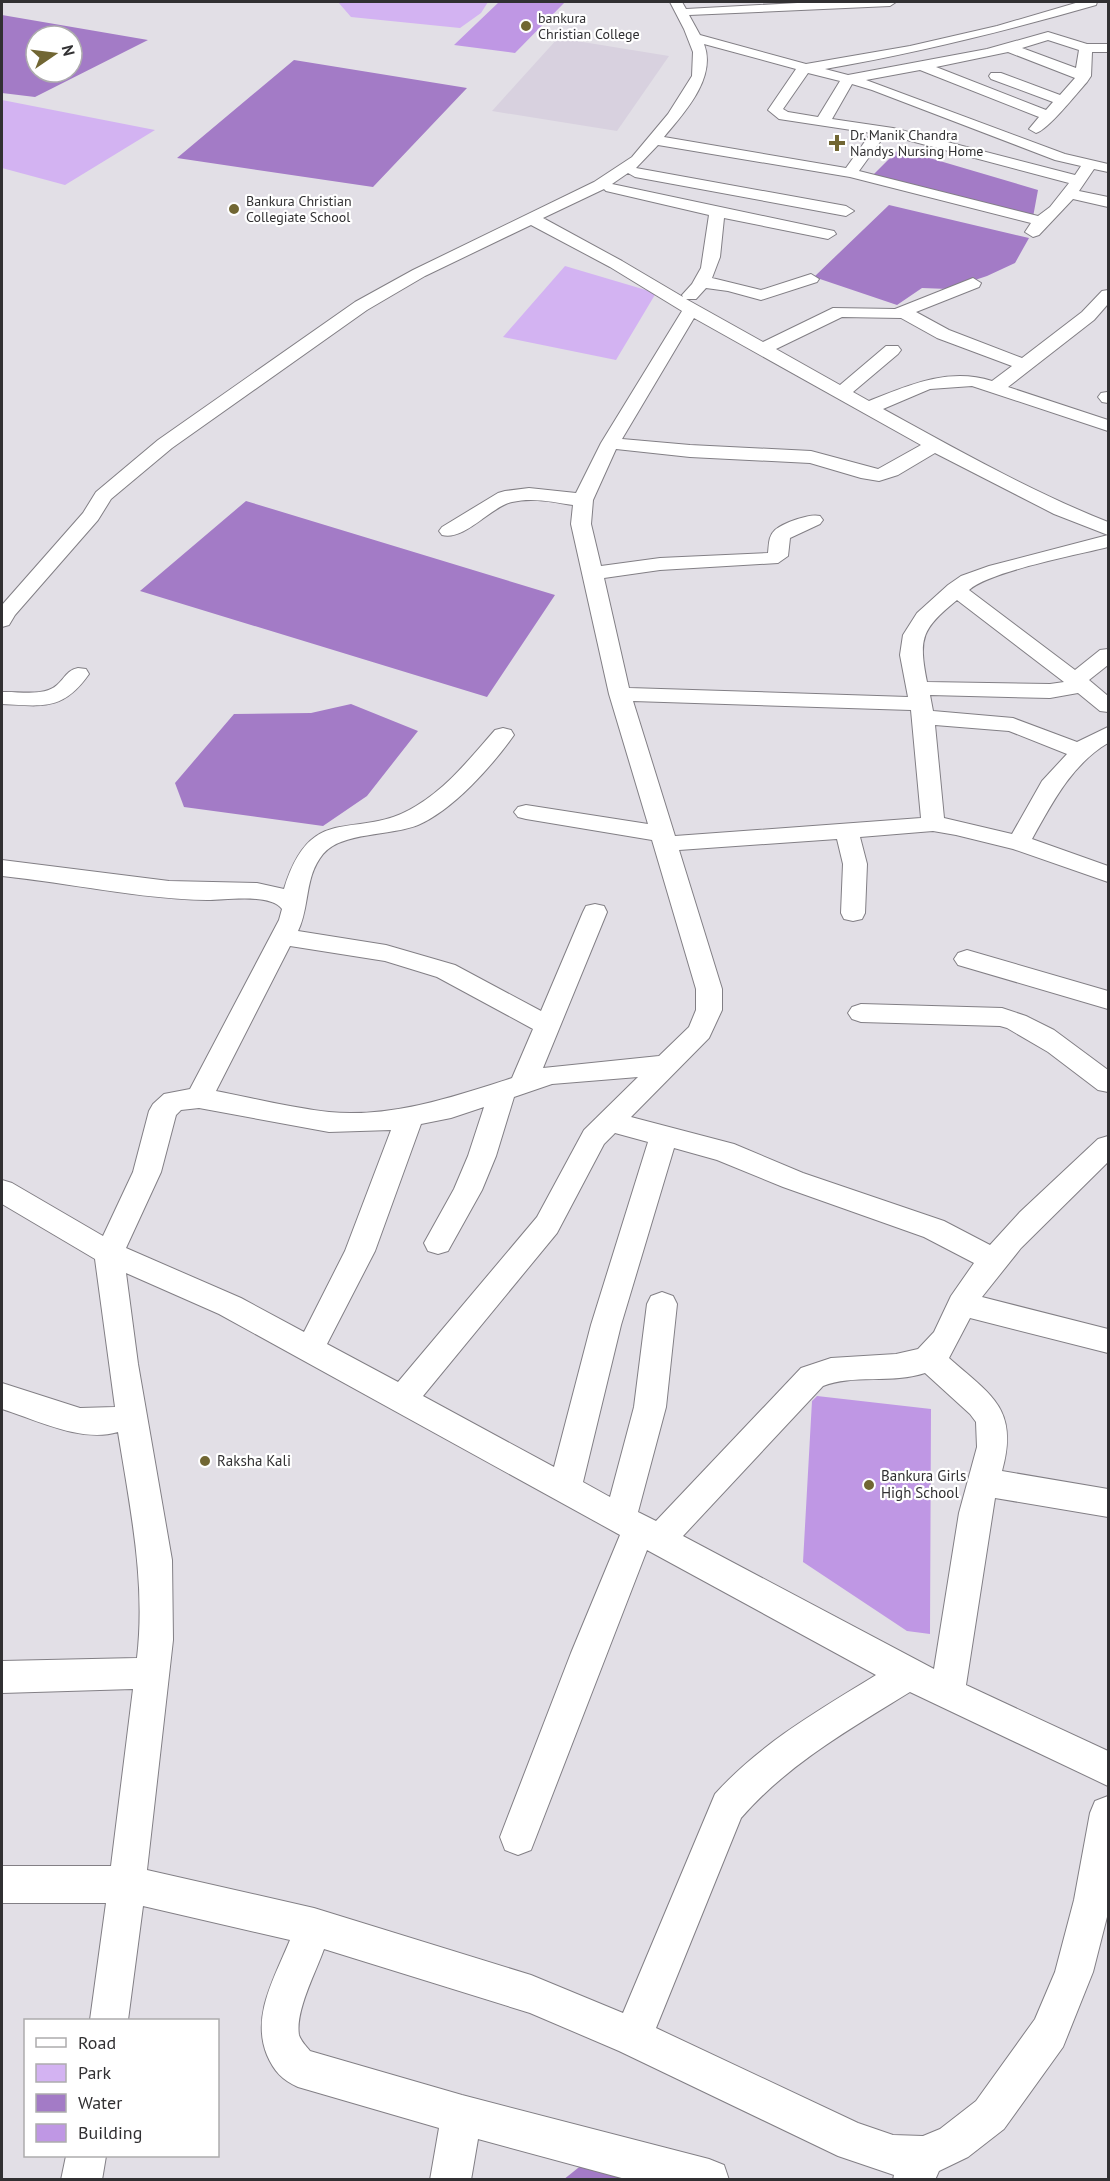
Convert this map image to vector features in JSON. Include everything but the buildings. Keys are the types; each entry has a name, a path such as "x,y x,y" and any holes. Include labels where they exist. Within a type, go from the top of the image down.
{"street":[{"path":"537,222 611,188 635,172 660,141 690,110 710,71 712,56 676,2"},
{"path":"701,39 689,6 890,2"},
{"path":"1090,2 977,34 910,50 804,68 775,110 784,116 881,129 1074,187 1108,202"},
{"path":"823,121 848,79 953,60 1048,36 1086,48 1108,48"},
{"path":"701,39 848,79 1023,143 1089,165 1108,168"},
{"path":"1007,47 1080,82"},
{"path":"1023,143 1080,82 1086,48"},
{"path":"989,52 1080,82"},
{"path":"953,60 1063,101"},
{"path":"922,66 1049,116"},
{"path":"889,72 919,84"},
{"path":"1018,121 1037,128"},
{"path":"850,173 881,129"},
{"path":"3,616 91,516 118,499 348,326 423,282 537,222 620,173 660,141 850,173 1037,226 1056,210 1089,165"},
{"path":"635,172 846,211"},
{"path":"611,188 828,234"},
{"path":"402,1399 547,1225 594,1137 700,1032 709,1010 709,989 621,694 581,524 583,500 610,443 712,261 717,212"},
{"path":"537,222 935,445 1061,510 1108,530"},
{"path":"702,282 730,286 761,295 811,279"},
{"path":"763,349 839,312 889,315 902,312 973,283"},
{"path":"996,387 1088,316 1108,295"},
{"path":"902,312 953,339 1024,365"},
{"path":"841,393 892,350"},
{"path":"868,408 927,384 965,380 996,387 1108,426"},
{"path":"610,443 690,451 811,457 879,475 891,471 935,445"},
{"path":"449,531 505,496 529,494 583,500"},
{"path":"594,573 660,564 771,559 778,556 779,540 782,534 813,520"},
{"path":"933,824 920,703 911,655 914,636 924,617 968,580 996,570 1108,541"},
{"path":"955,589 1108,706"},
{"path":"621,694 776,701 920,703 1050,691 1079,683 1108,655"},
{"path":"2,698 50,698 64,691 78,674"},
{"path":"920,703 1013,725 1066,747 1087,746"},
{"path":"1019,842 1050,786 1087,746 1108,734"},
{"path":"199,1098 291,920 294,909 292,902 304,865 318,844 329,838 402,822 430,808 464,779 503,735"},
{"path":"526,812 663,839 933,824 969,828 1019,842 1108,874"},
{"path":"847,830 855,864 853,913"},
{"path":"2,868 192,891 266,892 282,896 292,902"},
{"path":"438,1243 468,1191 513,1087 548,1026 595,912"},
{"path":"283,937 386,953 446,971 548,1026"},
{"path":"967,959 1108,1000"},
{"path":"861,1013 1002,1017 1031,1028 1108,1083"},
{"path":"109,2019 128,1884 156,1640 155,1560 131,1416 109,1253 147,1172 163,1112 174,1101 199,1098 329,1122 385,1121 451,1108 551,1075 668,1065"},
{"path":"310,1349 360,1251 410,1116"},
{"path":"610,1122 724,1151 802,1184 934,1229 994,1260"},
{"path":"565,1488 606,1325 664,1136"},
{"path":"639,1530 812,1377 832,1370 913,1364 929,1358 939,1348 962,1304 994,1260 1050,1201 1108,1146"},
{"path":"3,1197 109,1253 230,1306 908,1674 1108,1769"},
{"path":"518,1837 588,1653 639,1530 662,1304"},
{"path":"962,1304 1108,1341"},
{"path":"929,1358 981,1405 991,1420 993,1447 975,1513 947,1693"},
{"path":"2,1396 80,1421 96,1423 131,1416"},
{"path":"984,1482 1108,1503"},
{"path":"2,1677 153,1673"},
{"path":"633,2037 734,1798 745,1784 786,1752 908,1674"},
{"path":"2,1885 128,1884 314,1927 531,1994 633,2037 852,2142 893,2156 923,2171 990,2115 1049,2033 1074,1972 1093,1900 1108,1813"},
{"path":"314,1927 280,2016 279,2032 287,2056 298,2067 462,2115 709,2180"},
{"path":"450,2180 462,2115"},
{"path":"81,2180 86,2157"}],"shaded area":[{"path":"558,38 669,56 617,131 492,111"}],"green space":[{"path":"338,2 488,2 481,13 460,28 351,17"},
{"path":"2,100 155,130 65,185 2,168"},
{"path":"565,266 656,293 616,360 503,337"}],"water":[{"path":"2,15 55,24 24,24 24,84 61,84 35,97 2,93"},
{"path":"84,29 148,40 84,72"},
{"path":"294,60 467,88 373,187 177,158"},
{"path":"899,149 1038,190 1033,217 872,176"},
{"path":"889,205 1029,238 1015,263 987,276 948,289 922,288 897,305 814,277"},
{"path":"246,501 555,595 487,697 140,591"},
{"path":"351,704 418,731 367,796 323,826 184,807 175,783 234,714 311,713"},
{"path":"583,2164 633,2180 563,2180"}],"place":[{"name":"bankura Christian College","path":"526,26"},
{"name":"Dr. Manik Chandra Nandys Nursing Home","path":"837,143"},
{"name":"Bankura Christian Collegiate School","path":"234,209"},
{"name":"Raksha Kali","path":"205,1461"},
{"name":"Bankura Girls High School","path":"869,1485"}]}
